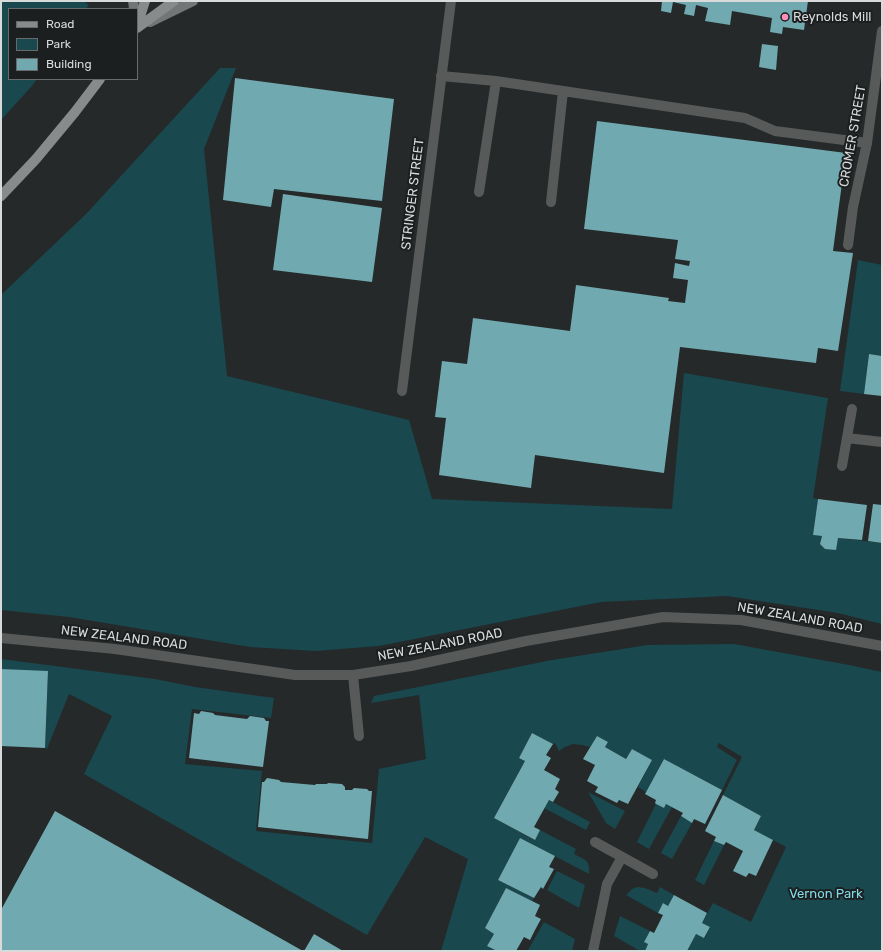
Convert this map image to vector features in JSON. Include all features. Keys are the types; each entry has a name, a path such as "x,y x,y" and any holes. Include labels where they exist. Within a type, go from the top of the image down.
{"main road":[{"path":"138,25 145,1"},
{"path":"138,27 174,1"},
{"path":"1,196 36,159 99,80"}],"street":[{"path":"138,28 193,1"},
{"name":"STRINGER STREET","path":"402,391 451,1"},
{"name":"CROMER STREET","path":"848,244 853,207 866,143 882,31"},
{"path":"441,76 496,81 745,118 775,131 866,143"},
{"path":"479,192 496,81"},
{"path":"551,202 563,91"},
{"path":"842,466 852,409"},
{"path":"847,438 882,442"},
{"name":"NEW ZEALAND ROAD","path":"1,638 115,648 294,675 353,675 410,666 526,641 663,617 741,620 882,646"},
{"path":"353,675 359,736"},
{"path":"595,842 653,874"},
{"path":"593,951 608,884 622,857"}],"green space":[{"path":"1,1 83,1 89,5 87,8 8,8 8,80 36,80 1,120"},
{"path":"220,68 236,68 204,149 227,376 409,420 432,499 672,509 684,373 828,398 813,498 818,499 813,535 822,536 820,544 825,549 838,538 882,543 882,624 838,613 727,596 601,602 379,646 315,651 250,647 69,617 1,610 1,295 87,213"},
{"path":"858,260 882,265 882,356 869,354 864,394 840,391"},
{"name":"Vernon Park","path":"734,644 882,672 882,951 687,951 696,934 705,938 710,927 702,923 713,903 751,922 786,847 754,830 761,816 723,795 742,757 719,743 717,747 737,760 722,790 664,759 646,792 638,787 652,760 632,749 626,759 605,747 608,742 597,736 590,747 573,744 559,751 555,743 553,744 532,733 519,758 525,761 494,818 534,840 540,830 576,849 574,854 584,859 588,863 589,874 520,838 498,880 534,898 532,901 506,888 485,928 494,934 487,946 497,951 441,951 468,859 425,837 367,935 84,774 112,716 69,694 47,749 45,748 48,672 1,669 1,659 155,679 195,687 274,698 271,718 192,709 185,764 262,771 256,831 372,843 379,769 426,759 419,695 371,703 374,696 552,660 648,645"},
{"path":"588,792 625,811 615,829 606,823"},
{"path":"549,800 590,822 586,830 544,808"},
{"path":"656,804 664,808 666,804 672,807 649,849 637,842"},
{"path":"681,816 692,823 672,859 661,853"},
{"path":"714,841 724,845 704,885 695,880"},
{"path":"557,871 585,885 579,908 547,890"},
{"path":"637,887 645,888 657,893 660,887 674,895 668,906 663,903 658,913 626,895 632,889"},
{"path":"620,916 650,931 644,942 648,944 645,951 640,951 614,936"},
{"path":"544,922 575,939 572,951 528,950"}],"building":[{"name":"Reynolds Mill","path":"662,1 808,1 804,30 783,27 782,34 770,32 772,18 732,11 730,25 705,21 708,8 696,5 694,16 684,14 686,5 673,2 671,13 661,11"},
{"path":"762,44 778,46 776,70 759,67"},
{"path":"235,78 394,99 382,201 274,189 271,207 223,200"},
{"path":"597,121 846,153 833,251 853,253 838,351 818,348 816,363 680,347 664,473 535,455 531,488 439,475 446,418 435,417 442,361 467,364 473,318 570,331 576,285 669,298 668,301 685,303 688,280 673,278 675,263 689,266 690,261 675,259 678,240 584,229"},
{"path":"283,194 382,208 372,282 273,270"},
{"path":"869,354 882,356 882,396 864,394"},
{"path":"818,499 867,505 862,540 838,538 836,550 825,549 820,544 822,536 813,535"},
{"path":"873,504 882,505 882,543 868,541"},
{"path":"1,669 48,671 45,748 1,746"},
{"path":"201,711 213,713 215,715 247,719 250,716 264,718 266,721 269,721 263,767 189,758 194,713 199,714"},
{"path":"532,733 553,744 546,755 551,758 544,770 560,779 555,789 559,792 553,802 549,800 534,827 540,830 535,840 494,818 525,761 519,758"},
{"path":"597,736 608,742 605,747 626,759 632,749 652,760 628,804 619,800 617,803 595,792 598,787 587,781 595,765 583,759"},
{"path":"664,759 722,790 705,824 694,819 692,823 681,816 683,813 666,804 664,808 656,804 656,800 645,794"},
{"path":"267,778 279,780 281,782 315,785 328,783 342,784 345,787 345,790 352,790 354,788 372,791 368,839 258,827 262,782 264,782"},
{"path":"723,795 761,816 754,830 773,840 756,876 749,873 746,877 733,871 743,851 726,842 724,845 714,841 716,837 705,831"},
{"path":"55,811 303,951 1,951 1,910"},
{"path":"520,838 555,856 549,867 554,869 543,889 541,887 534,898 498,880"},
{"path":"506,888 540,905 535,916 541,919 530,940 524,937 516,951 497,951 487,946 494,934 485,928"},
{"path":"674,895 707,913 702,923 710,927 704,938 696,934 687,951 645,951 648,944 644,942 650,931 654,933 663,915 658,913 663,903 668,906"},
{"path":"314,934 343,951 304,951"}],"place":[{"name":"Reynolds Mill","path":"785,17"}]}
